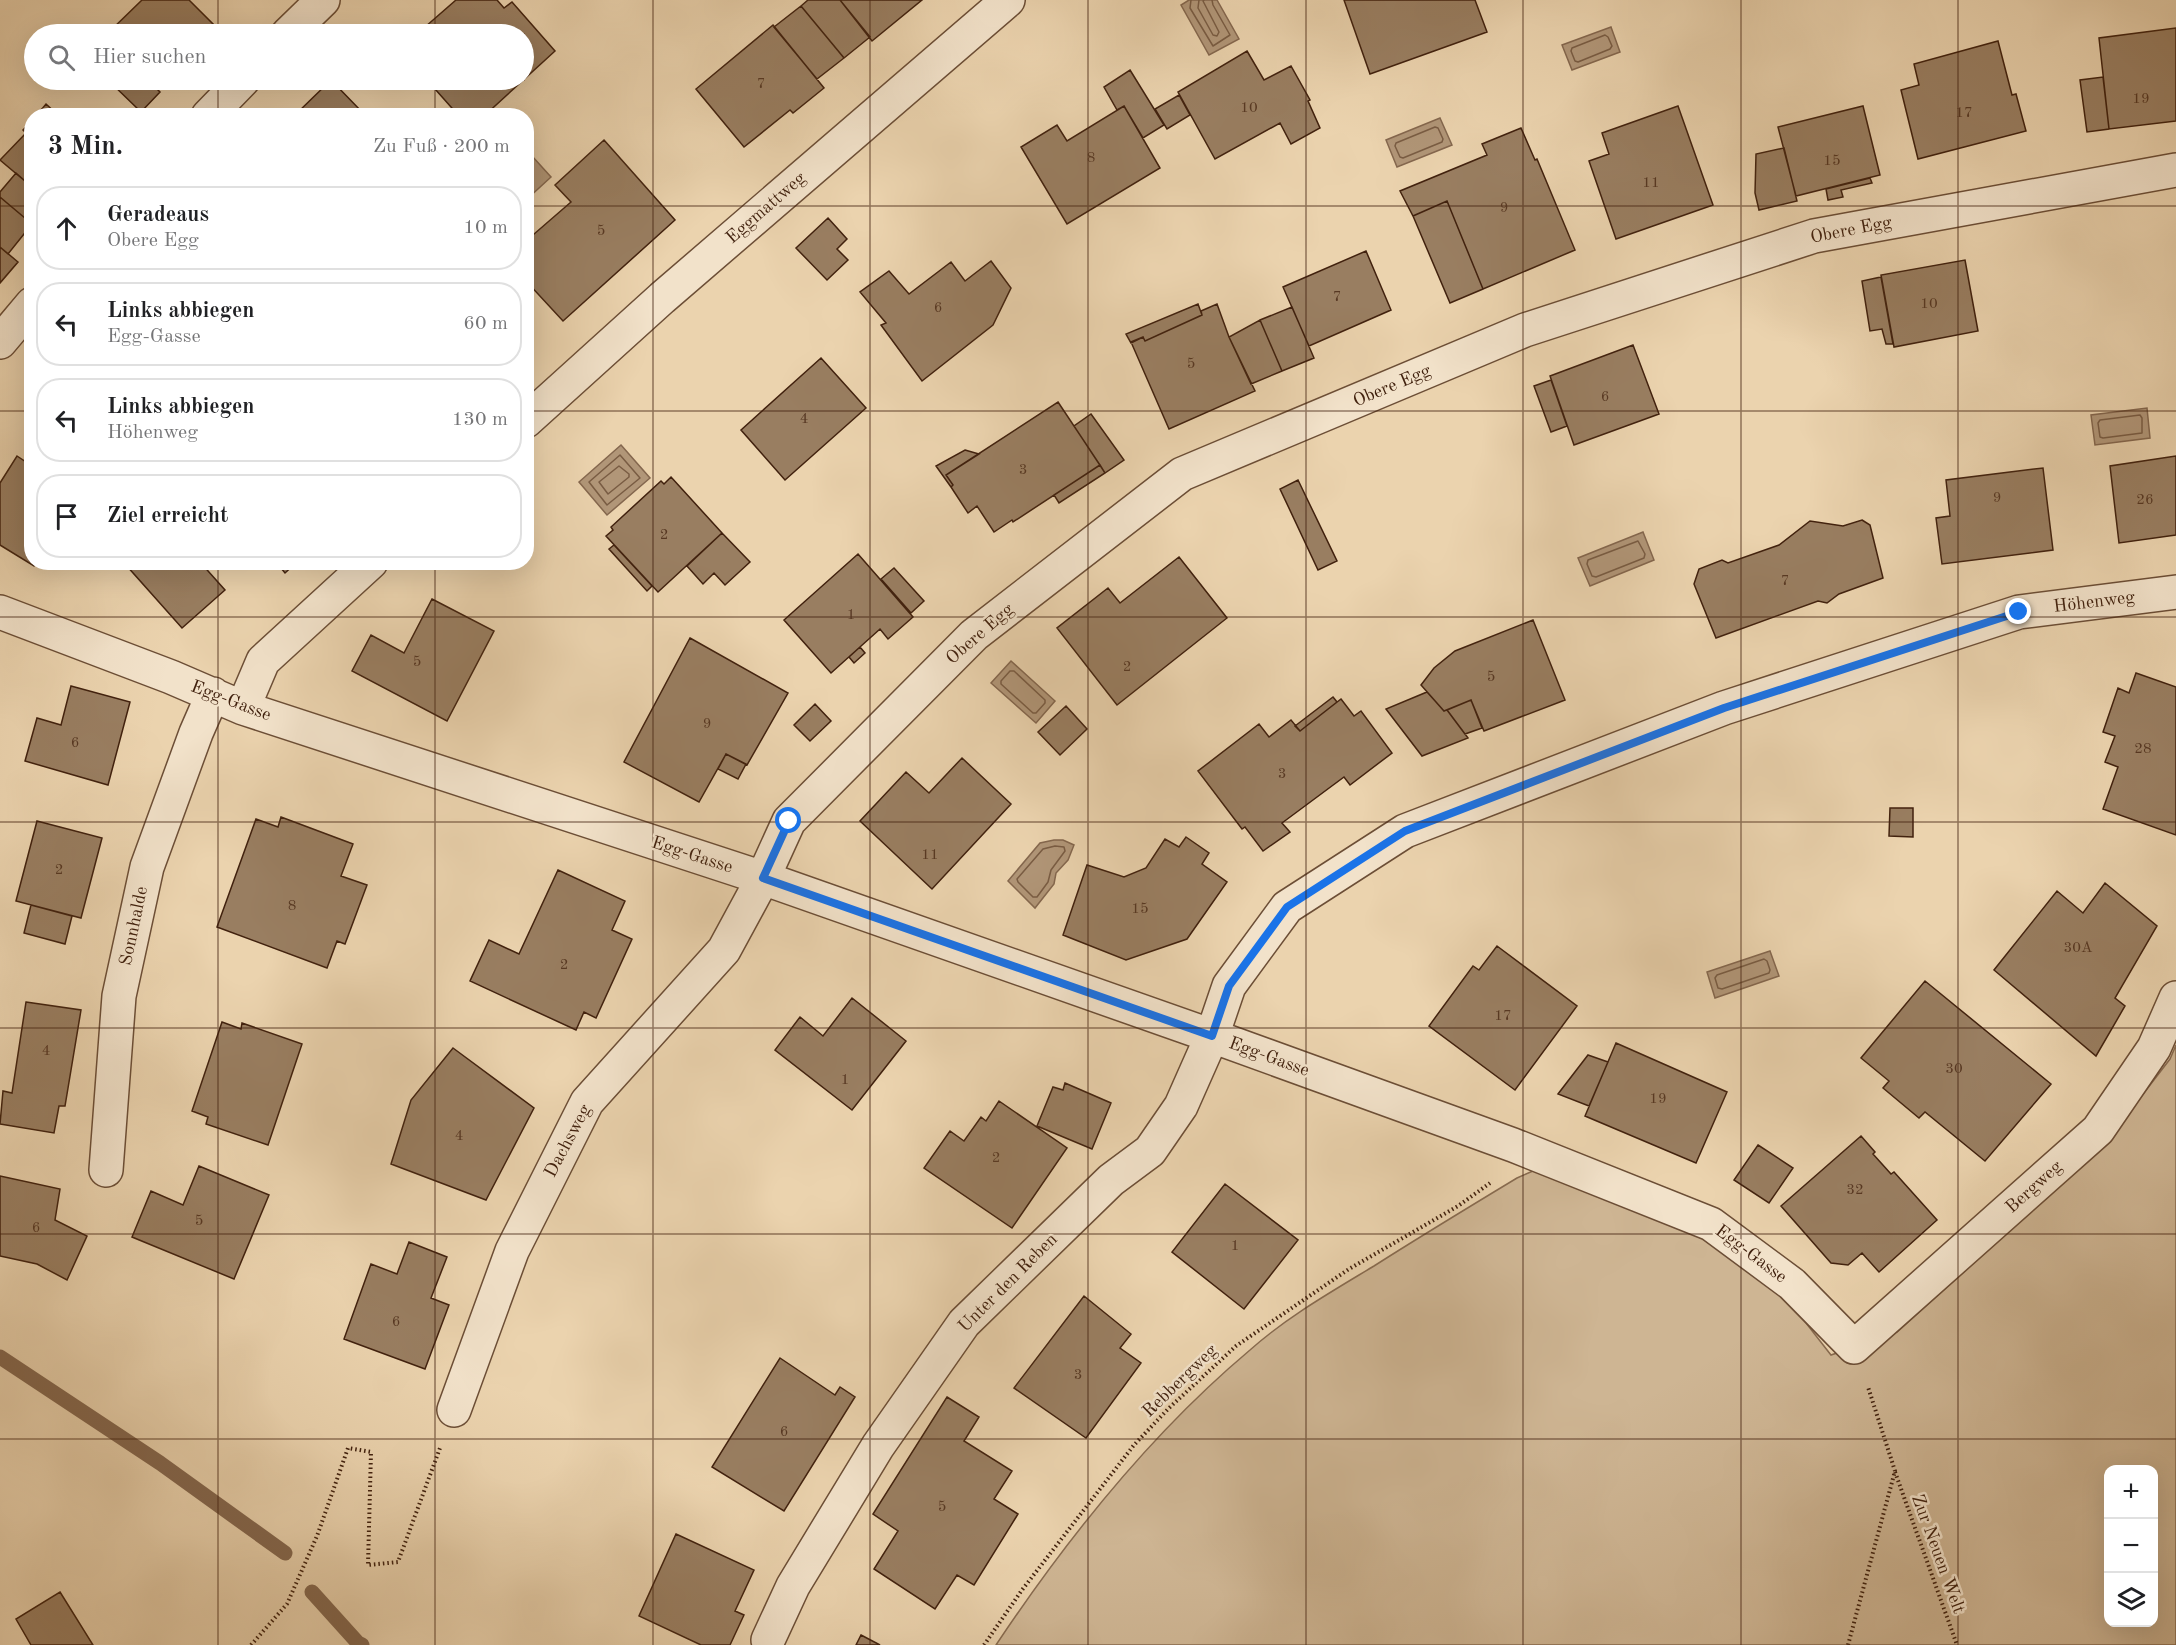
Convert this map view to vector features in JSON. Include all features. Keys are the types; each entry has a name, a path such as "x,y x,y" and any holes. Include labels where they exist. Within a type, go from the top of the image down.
{"street":[{"path":"298,24 323,0"},
{"name":"Eggmattweg","path":"534,414 662,298 1008,0"},
{"path":"216,108 233,90"},
{"name":"Obere Egg","path":"763,878 789,821 974,635 1182,474 1526,330 1814,236 2176,170"},
{"path":"0,342 24,314"},
{"path":"243,708 264,661 362,570"},
{"name":"Höhenweg","path":"1212,1036 1229,986 1287,907 1405,831 1724,708 2019,612 2176,592"},
{"name":"Egg-Gasse","path":"0,612 213,694 243,708 763,878 1513,1145 1711,1224 1792,1284 1854,1347"},
{"name":"Sonnhalde","path":"106,1170 119,996 147,867 196,733 213,694"},
{"name":"Dachsweg","path":"454,1410 512,1251 587,1102 724,950 763,878"},
{"name":"Bergweg","path":"1854,1347 2098,1130 2154,1048 2176,998"},
{"name":"Unter den Reben","path":"768,1640 793,1586 878,1446 964,1323 1111,1180 1150,1152 1181,1106 1212,1036"}],"path":[{"name":"Rebbergweg","path":"984,1645 1022,1590 1134,1445 1236,1346 1349,1269 1458,1206"},
{"name":"Zur Neuen Welt","path":"1854,1347 1957,1645"},
{"path":"251,1645 287,1604 317,1536 348,1448 371,1452 369,1565 398,1562 454,1410"},
{"path":"1848,1645 1895,1471"}],"shaded area":[{"path":"2176,1045 2176,1645 996,1645 1052,1565 1112,1488 1178,1416 1213,1382 1264,1338 1294,1316 1517,1178 1542,1167 1691,1231 1733,1258 1770,1286 1806,1323 1831,1355 1897,1332 2000,1239 2117,1128 2170,1059"}],"water":[{"path":"1189,0 1217,0 1239,39 1209,55 1181,5"},
{"path":"1611,27 1620,52 1572,70 1562,45"},
{"path":"1440,118 1452,145 1397,167 1386,140"},
{"path":"534,158 551,177 534,193"},
{"path":"2147,408 2150,438 2095,445 2091,415"},
{"path":"621,445 650,478 607,515 579,482"},
{"path":"1643,532 1654,560 1590,586 1578,558"},
{"path":"1011,661 1055,701 1036,723 991,683"},
{"path":"1063,840 1074,845 1068,860 1056,873 1054,884 1035,908 1008,881 1040,843"},
{"path":"1770,951 1779,976 1715,998 1707,972"}],"building":[{"path":"142,0 189,0 213,24 117,24"},
{"path":"456,0 497,0 504,8 512,2 531,24 428,24"},
{"path":"808,0 840,0 870,37 844,58 801,6"},
{"path":"840,0 922,0 872,41"},
{"path":"1344,0 1475,0 1487,32 1370,74"},
{"path":"801,6 844,58 817,79 774,27"},
{"path":"773,25 824,88 793,113 790,110 744,147 696,89"},
{"path":"534,27 555,51 534,70"},
{"path":"2176,28 2176,121 2109,129 2099,38"},
{"path":"1998,41 2012,95 2016,94 2026,131 1918,159 1901,90 1919,85 1914,64"},
{"path":"1247,51 1264,80 1291,66 1310,100 1308,101 1320,128 1291,144 1280,123 1215,159 1178,92"},
{"path":"1130,70 1164,125 1143,138 1124,106 1117,110 1104,87"},
{"path":"2103,77 2109,129 2087,132 2080,80"},
{"path":"118,90 158,90 160,92 145,108 137,108"},
{"path":"321,90 341,90 358,108 302,108"},
{"path":"436,90 512,90 493,108 452,108"},
{"path":"1179,95 1190,115 1167,129 1155,109"},
{"path":"1124,106 1160,168 1067,224 1021,147 1057,125 1067,141"},
{"path":"1678,106 1713,205 1616,239 1589,161 1609,154 1602,133"},
{"path":"1863,106 1880,175 1796,196 1778,127"},
{"path":"1521,128 1535,160 1537,159 1575,250 1483,289 1447,201 1413,216 1400,191 1487,155 1482,144"},
{"path":"24,135 24,180 0,160"},
{"path":"604,140 675,220 563,321 534,290 534,234 571,202 555,185"},
{"path":"1784,148 1797,201 1759,210 1755,193 1756,154"},
{"path":"16,173 24,180 24,217 0,197 0,192"},
{"path":"1870,178 1872,183 1841,190 1843,197 1828,200 1826,189"},
{"path":"0,197 24,217 24,234 8,254 0,247"},
{"path":"1447,201 1483,289 1450,303 1413,216"},
{"path":"828,218 847,239 837,249 848,260 827,280 796,248"},
{"path":"0,247 18,262 0,283"},
{"path":"1366,251 1391,310 1309,346 1283,287"},
{"path":"1965,260 1978,331 1894,347 1881,275"},
{"path":"991,261 1011,288 993,325 922,381 881,325 886,323 860,292 889,271 909,294 951,262 965,281"},
{"path":"1881,277 1893,344 1886,344 1882,329 1870,331 1862,281"},
{"path":"1198,304 1202,315 1145,341 1143,337 1131,343 1126,334"},
{"path":"1217,304 1229,337 1255,391 1169,429 1131,342 1143,337 1145,341 1202,315 1201,311"},
{"path":"1292,307 1314,358 1282,371 1260,320"},
{"path":"1260,320 1282,371 1251,384 1229,337"},
{"path":"1633,345 1659,414 1574,445 1550,376"},
{"path":"821,358 866,408 785,480 741,430"},
{"path":"1551,380 1567,426 1551,432 1534,386"},
{"path":"1058,402 1100,465 994,532 977,506 968,513 946,475"},
{"path":"1091,414 1124,460 1105,473 1074,426"},
{"path":"965,450 979,454 946,475 953,485 951,487 936,466"},
{"path":"17,456 24,461 24,560 0,545 0,483"},
{"path":"2176,456 2176,535 2119,543 2110,466"},
{"path":"1100,465 1105,473 1059,503 1054,495"},
{"path":"2043,468 2053,550 1942,564 1936,518 1950,516 1946,480"},
{"path":"671,477 722,533 658,592 606,536 613,530 611,527 661,481 664,484"},
{"path":"1298,480 1337,561 1318,570 1280,489"},
{"path":"1862,520 1870,525 1883,578 1839,594 1827,603 1818,601 1716,638 1694,584 1699,569 1722,560 1728,563 1779,545 1810,521 1843,526"},
{"path":"722,533 750,562 725,585 714,573 703,584 687,566"},
{"path":"614,545 652,586 647,591 609,549"},
{"path":"858,554 913,617 888,639 880,629 831,673 784,620"},
{"path":"1179,557 1227,618 1117,705 1057,628 1108,588 1120,603"},
{"path":"894,568 924,601 911,613 881,579"},
{"path":"130,570 207,570 225,590 182,628"},
{"path":"432,599 494,631 447,721 352,671 371,635 404,653"},
{"path":"1533,620 1565,700 1484,731 1471,700 1444,711 1421,685 1434,668 1455,651"},
{"path":"690,638 788,693 747,765 726,754 699,802 624,762"},
{"path":"860,647 865,653 854,663 849,657"},
{"path":"2136,673 2176,687 2176,835 2103,809 2118,767 2105,762 2115,736 2103,732 2118,688 2129,693"},
{"path":"71,686 130,702 108,785 25,761 37,718 61,725"},
{"path":"1427,692 1444,711 1447,710 1468,738 1422,756 1386,709"},
{"path":"1333,697 1337,702 1300,731 1295,726"},
{"path":"1341,699 1354,716 1361,711 1392,753 1350,785 1344,777 1282,823 1290,832 1263,851 1245,827 1242,829 1198,771 1259,724 1269,737 1291,720 1300,731"},
{"path":"1471,700 1482,728 1465,734 1447,710"},
{"path":"815,704 831,721 810,741 794,725"},
{"path":"1066,706 1087,729 1060,755 1038,732"},
{"path":"726,754 746,764 738,779 718,769"},
{"path":"962,758 1011,804 932,889 860,821 906,772 929,793"},
{"path":"1890,808 1913,808 1913,837 1889,836"},
{"path":"281,817 353,844 341,876 367,885 345,944 337,941 327,968 217,927 256,819 278,827"},
{"path":"37,821 102,838 81,918 16,901"},
{"path":"1186,837 1209,853 1202,864 1227,882 1187,939 1126,960 1063,935 1087,865 1124,877 1146,868 1165,839 1179,847"},
{"path":"558,870 625,901 612,930 632,939 596,1018 584,1012 576,1030 470,981 489,940 519,954"},
{"path":"2105,883 2157,926 2115,998 2125,1006 2096,1056 1994,970 2057,891 2083,913"},
{"path":"31,905 72,916 65,944 24,933"},
{"path":"1497,946 1577,1006 1515,1090 1429,1026 1473,966 1479,970"},
{"path":"1925,981 2051,1084 1985,1161 1925,1112 1919,1118 1883,1088 1889,1081 1861,1058"},
{"path":"852,998 906,1041 852,1110 775,1050 800,1017 823,1036"},
{"path":"26,1002 81,1010 65,1106 59,1106 54,1133 0,1124 3,1091 12,1093"},
{"path":"222,1022 241,1029 242,1023 302,1044 268,1145 206,1124 208,1117 192,1111"},
{"path":"1616,1043 1727,1092 1696,1163 1585,1116"},
{"path":"453,1048 534,1108 486,1200 391,1164 411,1100"},
{"path":"1588,1055 1608,1062 1589,1106 1558,1094"},
{"path":"1065,1083 1111,1103 1092,1149 1037,1126 1053,1087 1063,1090"},
{"path":"999,1101 1067,1148 1012,1228 924,1168 950,1131 964,1141 981,1117 986,1121"},
{"path":"1861,1136 1891,1174 1894,1172 1937,1220 1879,1272 1862,1253 1848,1265 1831,1263 1781,1206"},
{"path":"1758,1145 1793,1168 1769,1203 1734,1180"},
{"path":"199,1166 269,1195 234,1279 132,1237 151,1191 183,1205"},
{"path":"0,1176 60,1189 55,1220 87,1236 67,1280 37,1264 0,1256"},
{"path":"1225,1184 1298,1240 1244,1309 1172,1252"},
{"path":"409,1242 447,1257 431,1298 449,1305 425,1369 344,1339 371,1264 397,1274"},
{"path":"1084,1296 1131,1334 1120,1348 1141,1363 1086,1438 1014,1388"},
{"path":"780,1358 835,1395 840,1387 855,1397 784,1511 712,1467"},
{"path":"947,1397 979,1417 964,1441 1012,1471 994,1499 1018,1514 974,1585 957,1575 935,1609 874,1569 898,1531 873,1514"},
{"path":"676,1534 754,1570 735,1611 744,1615 730,1645 701,1645 639,1616"},
{"path":"60,1592 93,1645 31,1645 16,1619"},
{"path":"861,1635 880,1645 856,1645"}],"waterway":[{"path":"0,1357 160,1463 285,1553"},
{"path":"312,1592 362,1645"}],"route":[{"path":"789,821 763,878 1212,1036 1229,986 1287,907 1405,831 1724,708 2019,612"}]}
